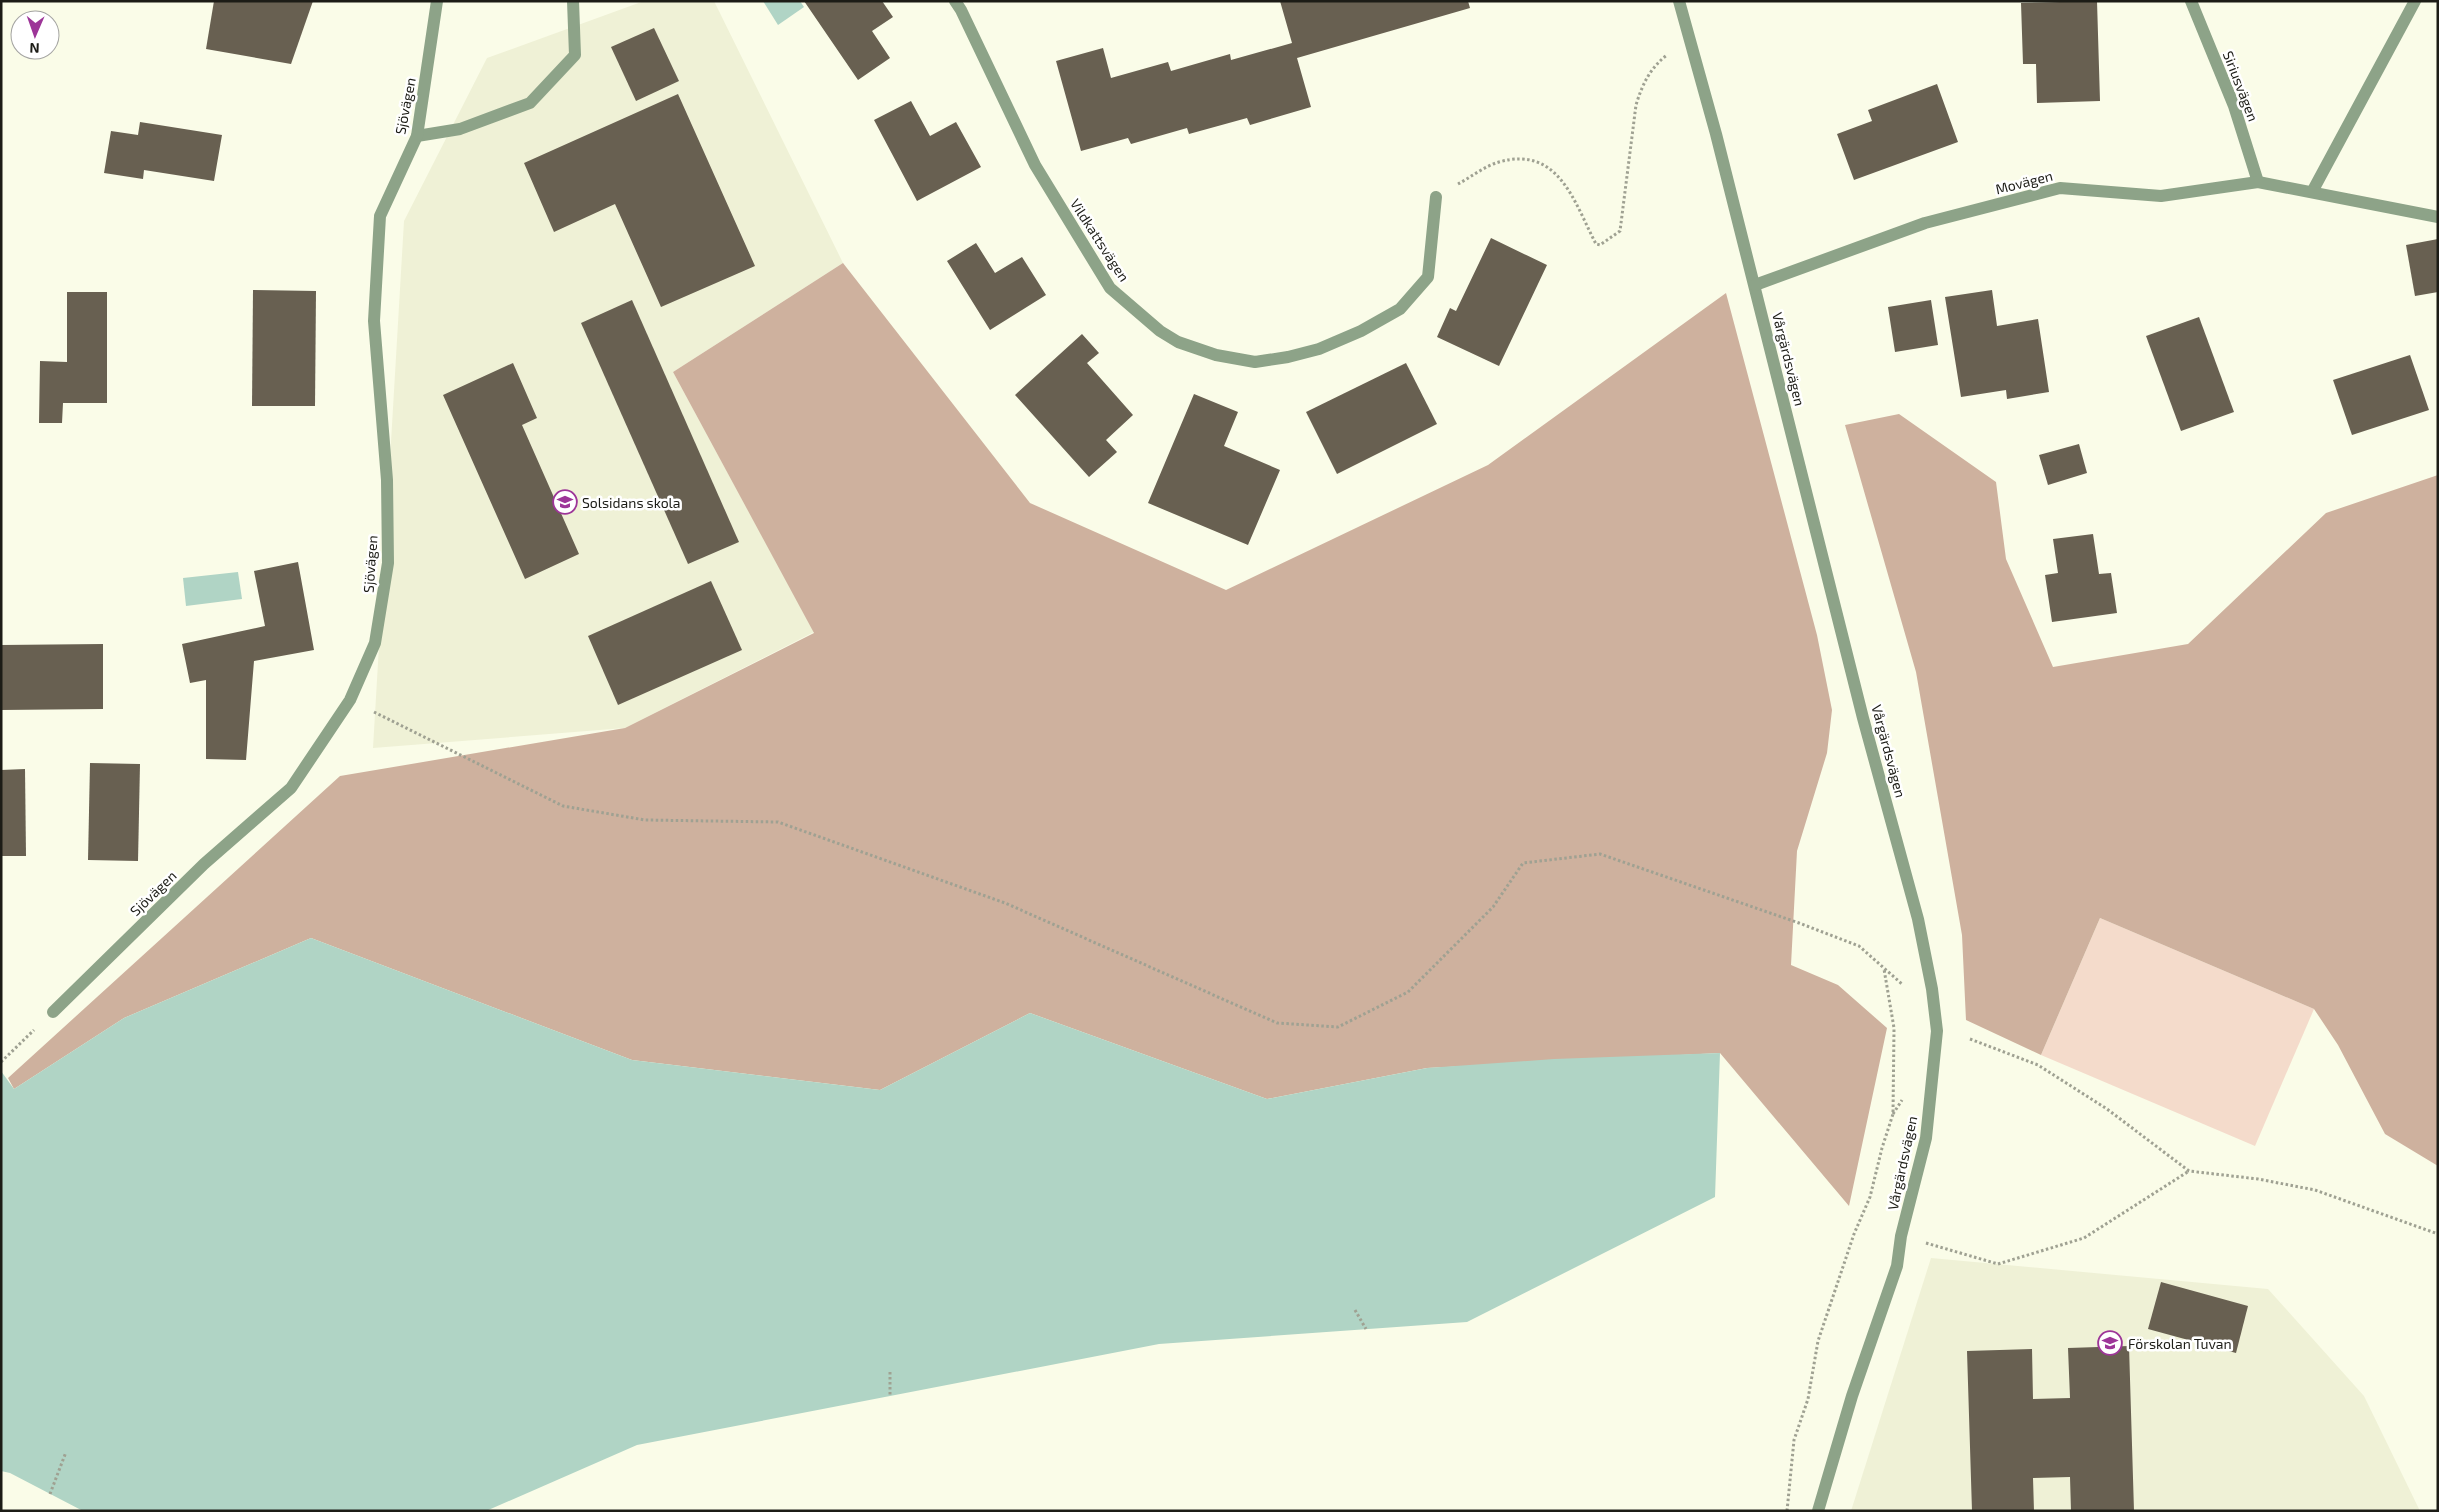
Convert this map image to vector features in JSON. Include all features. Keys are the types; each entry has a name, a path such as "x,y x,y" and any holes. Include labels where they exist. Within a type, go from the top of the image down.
{"street":[{"name":"Sjövägen","path":"53,1012 204,864 291,788 350,700 375,643 388,563 387,480 374,321 380,216 417,136 437,1"},
{"path":"417,136 460,128 530,103 575,55 573,1"},
{"name":"Vildkattsvägen","path":"955,1 1035,165 1110,288 1160,331 1178,342 1216,355 1255,362 1288,357 1319,348 1377,322 1400,309 1428,277 1436,196"},
{"name":"Vårgärdsvägen","path":"1679,1 1716,134 1864,718 1918,919 1932,989 1937,1031 1926,1138 1902,1236 1897,1266 1852,1396 1818,1511"},
{"name":"Siriusvägen","path":"2191,1 2234,106 2258,182"},
{"path":"2312,192 2414,1"},
{"name":"Movägen","path":"1755,285 1924,223 2060,188 2161,196 2258,182 2438,217"}],"path":[{"path":"1436,196 1497,163 1518,158 1534,160 1560,178 1571,191 1596,244 1600,245 1620,231 1636,105 1642,86 1659,61 1672,53"},
{"path":"350,700 563,806 645,820 778,822 1005,903 1277,1023 1338,1028 1408,992 1493,907 1522,864 1600,854 1800,923 1859,946 1902,984 1906,993"},
{"path":"1787,1511 1794,1440 1808,1399 1818,1341 1854,1234 1870,1198 1893,1114 1894,1028 1883,969"},
{"path":"1,1062 53,1012"},
{"path":"1970,1039 2038,1065 2107,1109 2190,1171 2258,1179 2316,1190 2438,1234"},
{"path":"1893,1114 1903,1099"},
{"path":"1902,1236 1998,1264 2084,1238 2190,1171"},
{"path":"1355,1310 1366,1329"},
{"path":"890,1372 890,1396"},
{"path":"50,1494 66,1452"}],"shaded area":[{"name":"Solsidans skola","path":"644,1 714,1 843,263 673,372 814,632 625,728 373,748 404,221 487,58"},
{"path":"763,1 800,1 804,7 778,25"},
{"path":"843,263 1030,503 1226,590 1488,465 1726,293 1817,635 1832,710 1827,753 1797,851 1791,965 1838,985 1887,1028 1849,1206 1720,1053 1427,1068 1267,1099 1030,1013 880,1090 632,1060 311,938 124,1018 14,1089 8,1078 340,776 625,728 814,633 673,372"},
{"path":"1899,414 1996,482 2006,559 2053,667 2188,644 2326,513 2438,475 2438,1166 2385,1134 2338,1045 2314,1009 2100,918 2041,1055 1966,1020 1962,935 1916,672 1845,425"},
{"path":"238,572 242,599 186,606 183,578"},
{"path":"2100,918 2314,1009 2255,1146 2041,1055"},
{"path":"311,938 632,1060 880,1090 1030,1013 1267,1099 1427,1068 1554,1059 1720,1053 1715,1197 1467,1322 1159,1344 637,1445 486,1511 83,1511 10,1473 1,1471 1,1071 14,1089 124,1018"},
{"name":"Förskolan Tuvan","path":"1931,1258 2268,1289 2364,1396 2420,1511 1851,1511"}],"building":[{"path":"214,1 313,1 291,64 206,49"},
{"path":"804,1 882,1 893,17 872,31 890,58 858,80"},
{"path":"1280,1 1468,1 1470,8 1297,58 1311,107 1250,125 1247,118 1189,134 1187,128 1131,144 1128,138 1081,151 1056,61 1103,48 1111,78 1168,62 1171,71 1230,54 1231,60 1292,43"},
{"path":"2097,1 2100,101 2037,103 2036,64 2023,64 2021,3"},
{"path":"654,28 679,81 636,101 611,47"},
{"path":"1937,84 1958,142 1854,180 1837,134 1872,121 1868,110"},
{"path":"678,94 755,266 661,307 615,204 554,232 524,163"},
{"path":"911,101 930,136 956,122 981,167 917,201 874,120"},
{"path":"140,122 222,135 214,181 144,170 143,179 104,173 111,131 138,135"},
{"path":"1491,238 1547,265 1499,366 1437,337 1450,308 1456,311"},
{"path":"2438,239 2438,292 2415,296 2406,245"},
{"path":"976,243 995,273 1022,257 1046,295 990,330 947,261"},
{"path":"253,290 316,291 315,406 252,406"},
{"path":"1992,290 1997,326 2038,319 2049,392 2007,399 2006,390 1961,397 1945,297"},
{"path":"67,292 107,292 107,403 63,403 62,423 39,423 40,361 67,362"},
{"path":"632,300 739,542 688,564 581,323"},
{"path":"1931,300 1938,345 1895,352 1888,307"},
{"path":"2199,317 2234,412 2181,431 2146,336"},
{"path":"1082,334 1099,353 1087,363 1133,415 1106,440 1117,452 1089,477 1015,395"},
{"path":"2410,355 2429,410 2352,435 2333,380"},
{"path":"513,363 537,418 522,425 579,554 525,579 443,395"},
{"path":"1406,363 1437,424 1337,474 1306,412"},
{"path":"1194,394 1238,412 1224,446 1280,470 1248,545 1148,503"},
{"path":"2079,444 2087,473 2048,485 2039,455"},
{"path":"2093,534 2099,574 2111,573 2117,613 2052,622 2045,575 2058,573 2053,539"},
{"path":"298,562 314,650 254,661 246,760 206,759 206,680 190,683 182,644 265,626 254,571"},
{"path":"711,581 742,650 618,705 588,636"},
{"path":"103,644 103,709 1,710 1,645"},
{"path":"90,763 140,764 138,861 88,860"},
{"path":"25,769 26,856 1,856 1,770"},
{"path":"2161,1282 2248,1306 2236,1353 2148,1329"},
{"path":"2129,1346 2134,1511 2071,1511 2070,1477 2033,1478 2034,1511 1972,1511 1967,1351 2032,1349 2033,1399 2070,1398 2068,1348"}],"place":[{"name":"Solsidans skola","path":"565,502"},
{"name":"Förskolan Tuvan","path":"2110,1343"}]}
